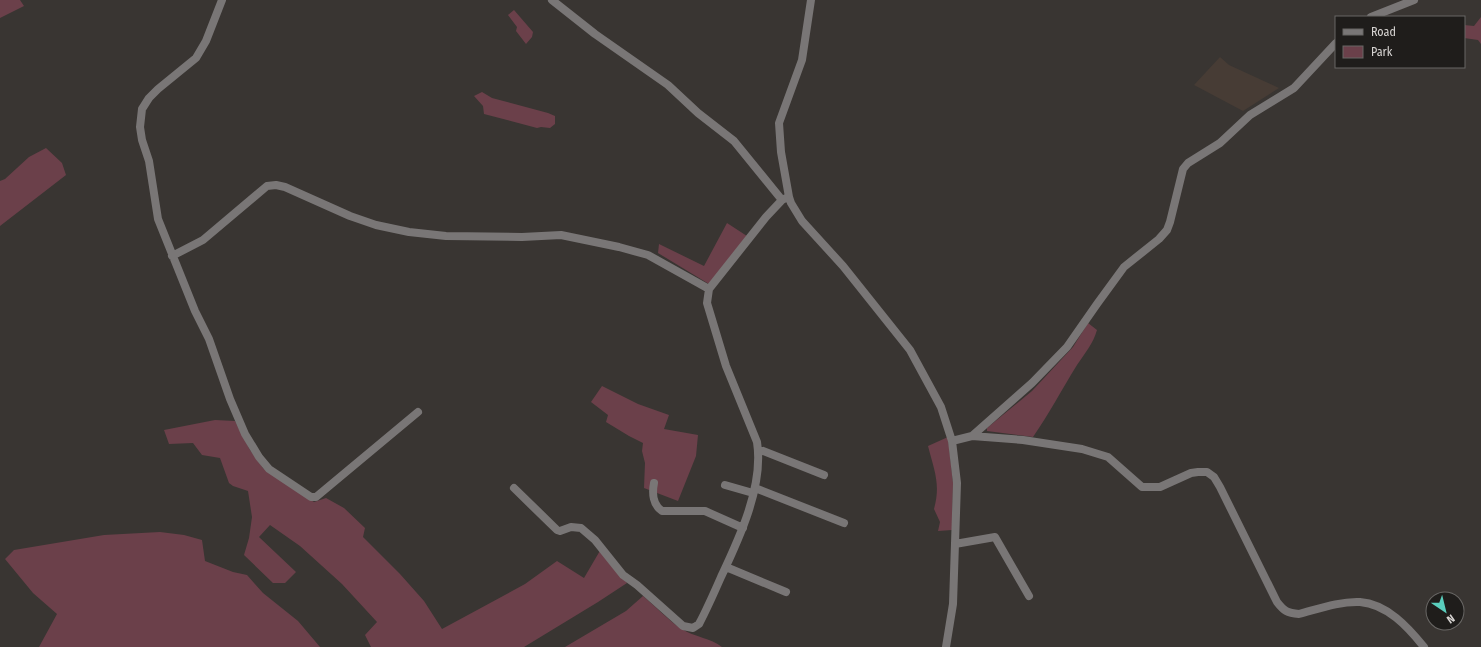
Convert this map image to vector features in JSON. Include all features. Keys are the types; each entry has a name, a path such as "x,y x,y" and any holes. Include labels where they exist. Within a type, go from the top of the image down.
{"street":[{"path":"222,0 206,41 196,58 168,80 150,98 142,109 140,116 140,127 142,140 149,161 158,219 195,311 209,339 230,400 245,434 259,457 269,469 311,497 316,497 418,412"},
{"path":"552,0 595,34 668,85 698,113 734,141 791,204 802,221 843,266 910,350 941,407 952,441 957,483 953,604 946,647"},
{"path":"514,488 557,530 560,531 571,527 581,528 594,540 623,575 687,628 693,628 699,624 743,528 754,491 758,449 757,442 735,392 726,366 707,303 709,289 766,217 785,198 779,124 802,60 811,0"},
{"path":"1374,16 1414,0"},
{"path":"972,436 1032,383 1067,347 1124,267 1159,239 1167,230 1184,169 1188,163 1220,143 1250,115 1294,88 1335,44"},
{"path":"172,256 203,240 268,186 276,185 285,187 350,216 376,225 409,232 446,236 507,237 561,235 619,248 648,255 709,289"},
{"path":"952,441 972,436 1064,446 1095,452 1108,457 1142,487 1160,487 1191,473 1207,472 1214,477 1220,487 1277,602 1283,610 1292,614 1299,614 1340,604 1360,602 1376,606 1393,615 1408,627 1424,647"},
{"path":"758,449 824,475"},
{"path":"654,483 653,494 655,503 662,511 705,511 743,528"},
{"path":"725,485 754,491 844,523"},
{"path":"955,544 995,537 1029,596"},
{"path":"726,567 786,592"}],"shaded area":[{"path":"1220,57 1229,65 1279,88 1243,111 1194,85"}],"green space":[{"path":"0,0 20,0 24,6 0,18"},
{"path":"514,10 533,32 532,37 526,44 516,31 517,27 508,15"},
{"path":"1481,17 1481,44 1478,40 1465,38 1465,25 1474,26"},
{"path":"482,92 492,98 555,116 555,124 550,128 537,128 484,114 483,106 474,96"},
{"path":"46,148 62,163 66,175 0,226 0,181 5,179 29,157"},
{"path":"727,223 750,238 709,284 658,253 659,244 704,266"},
{"path":"1088,323 1097,330 1093,340 1033,437 987,431 987,428 1032,391 1073,347"},
{"path":"602,386 638,404 669,415 664,429 698,435 696,456 678,501 644,488 645,463 642,451 643,443 606,422 608,415 591,402"},
{"path":"215,420 235,421 250,450 263,468 314,502 326,498 344,508 365,528 363,537 400,574 424,601 442,629 525,584 557,561 584,578 601,549 627,583 524,647 371,647 365,635 377,622 342,584 300,546 270,525 259,537 296,572 285,583 273,583 244,555 249,538 252,517 248,491 233,486 229,483 220,458 202,455 193,443 169,444 164,430"},
{"path":"948,437 953,483 952,530 938,531 940,522 934,509 937,484 928,446"},
{"path":"160,532 184,535 202,540 205,561 233,572 247,575 263,593 298,621 320,647 39,647 57,614 33,593 5,559 14,550 104,535"},
{"path":"643,596 677,626 722,647 565,647 626,611"}]}
